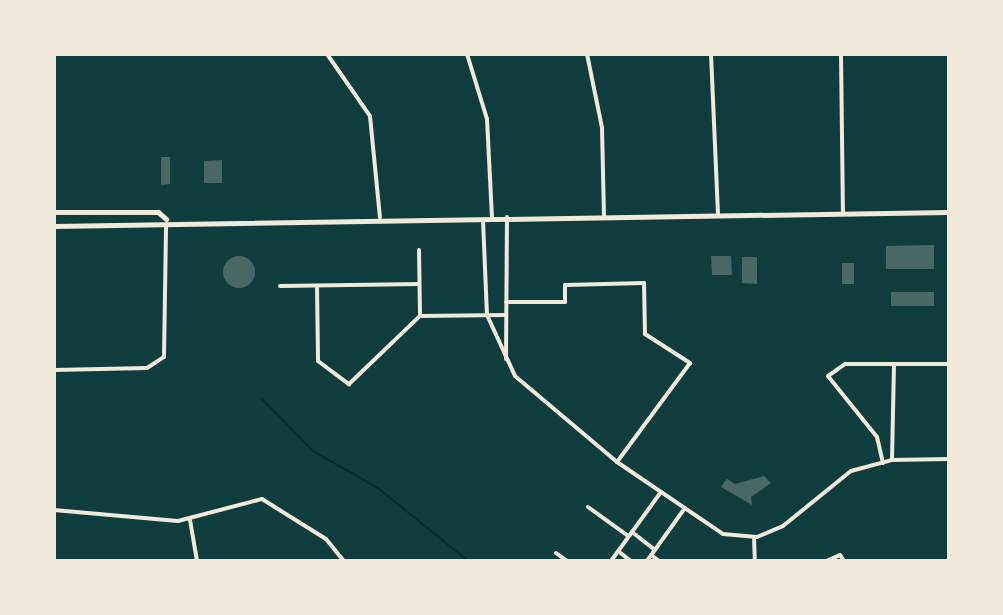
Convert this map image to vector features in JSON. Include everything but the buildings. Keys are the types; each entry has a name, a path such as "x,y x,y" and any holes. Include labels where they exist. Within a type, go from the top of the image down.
{"main road":[{"path":"54,212 158,212 166,219"},
{"path":"54,226 157,225 166,219 949,212"}],"street":[{"path":"327,54 370,116 380,218"},
{"path":"467,54 487,119 492,217"},
{"path":"587,54 602,128 604,216"},
{"path":"711,54 718,215"},
{"path":"841,54 843,214"},
{"path":"483,217 487,315 506,359 544,403 617,462 723,534 754,537 783,526 836,479 892,460 949,459"},
{"path":"506,359 507,217"},
{"path":"54,370 147,368 164,357 166,219"},
{"path":"419,250 420,316"},
{"path":"506,302 565,302 565,285 644,283 645,334 690,363 617,462"},
{"path":"280,286 419,284"},
{"path":"317,286 318,361 349,384 420,316 506,315"},
{"path":"883,463 877,437 828,376 845,364 949,364"},
{"path":"892,460 894,365"},
{"path":"611,561 661,492"},
{"path":"54,510 190,520 262,499 326,539 344,561"},
{"path":"588,507 655,550"},
{"path":"647,561 685,508"},
{"path":"190,520 197,561"},
{"path":"754,537 755,561"},
{"path":"618,551 631,561"},
{"path":"556,553 567,561"},
{"path":"651,555 659,561"},
{"path":"826,561 840,555 844,561"}],"waterway":[{"path":"262,399 313,451 378,488 468,561"}]}
